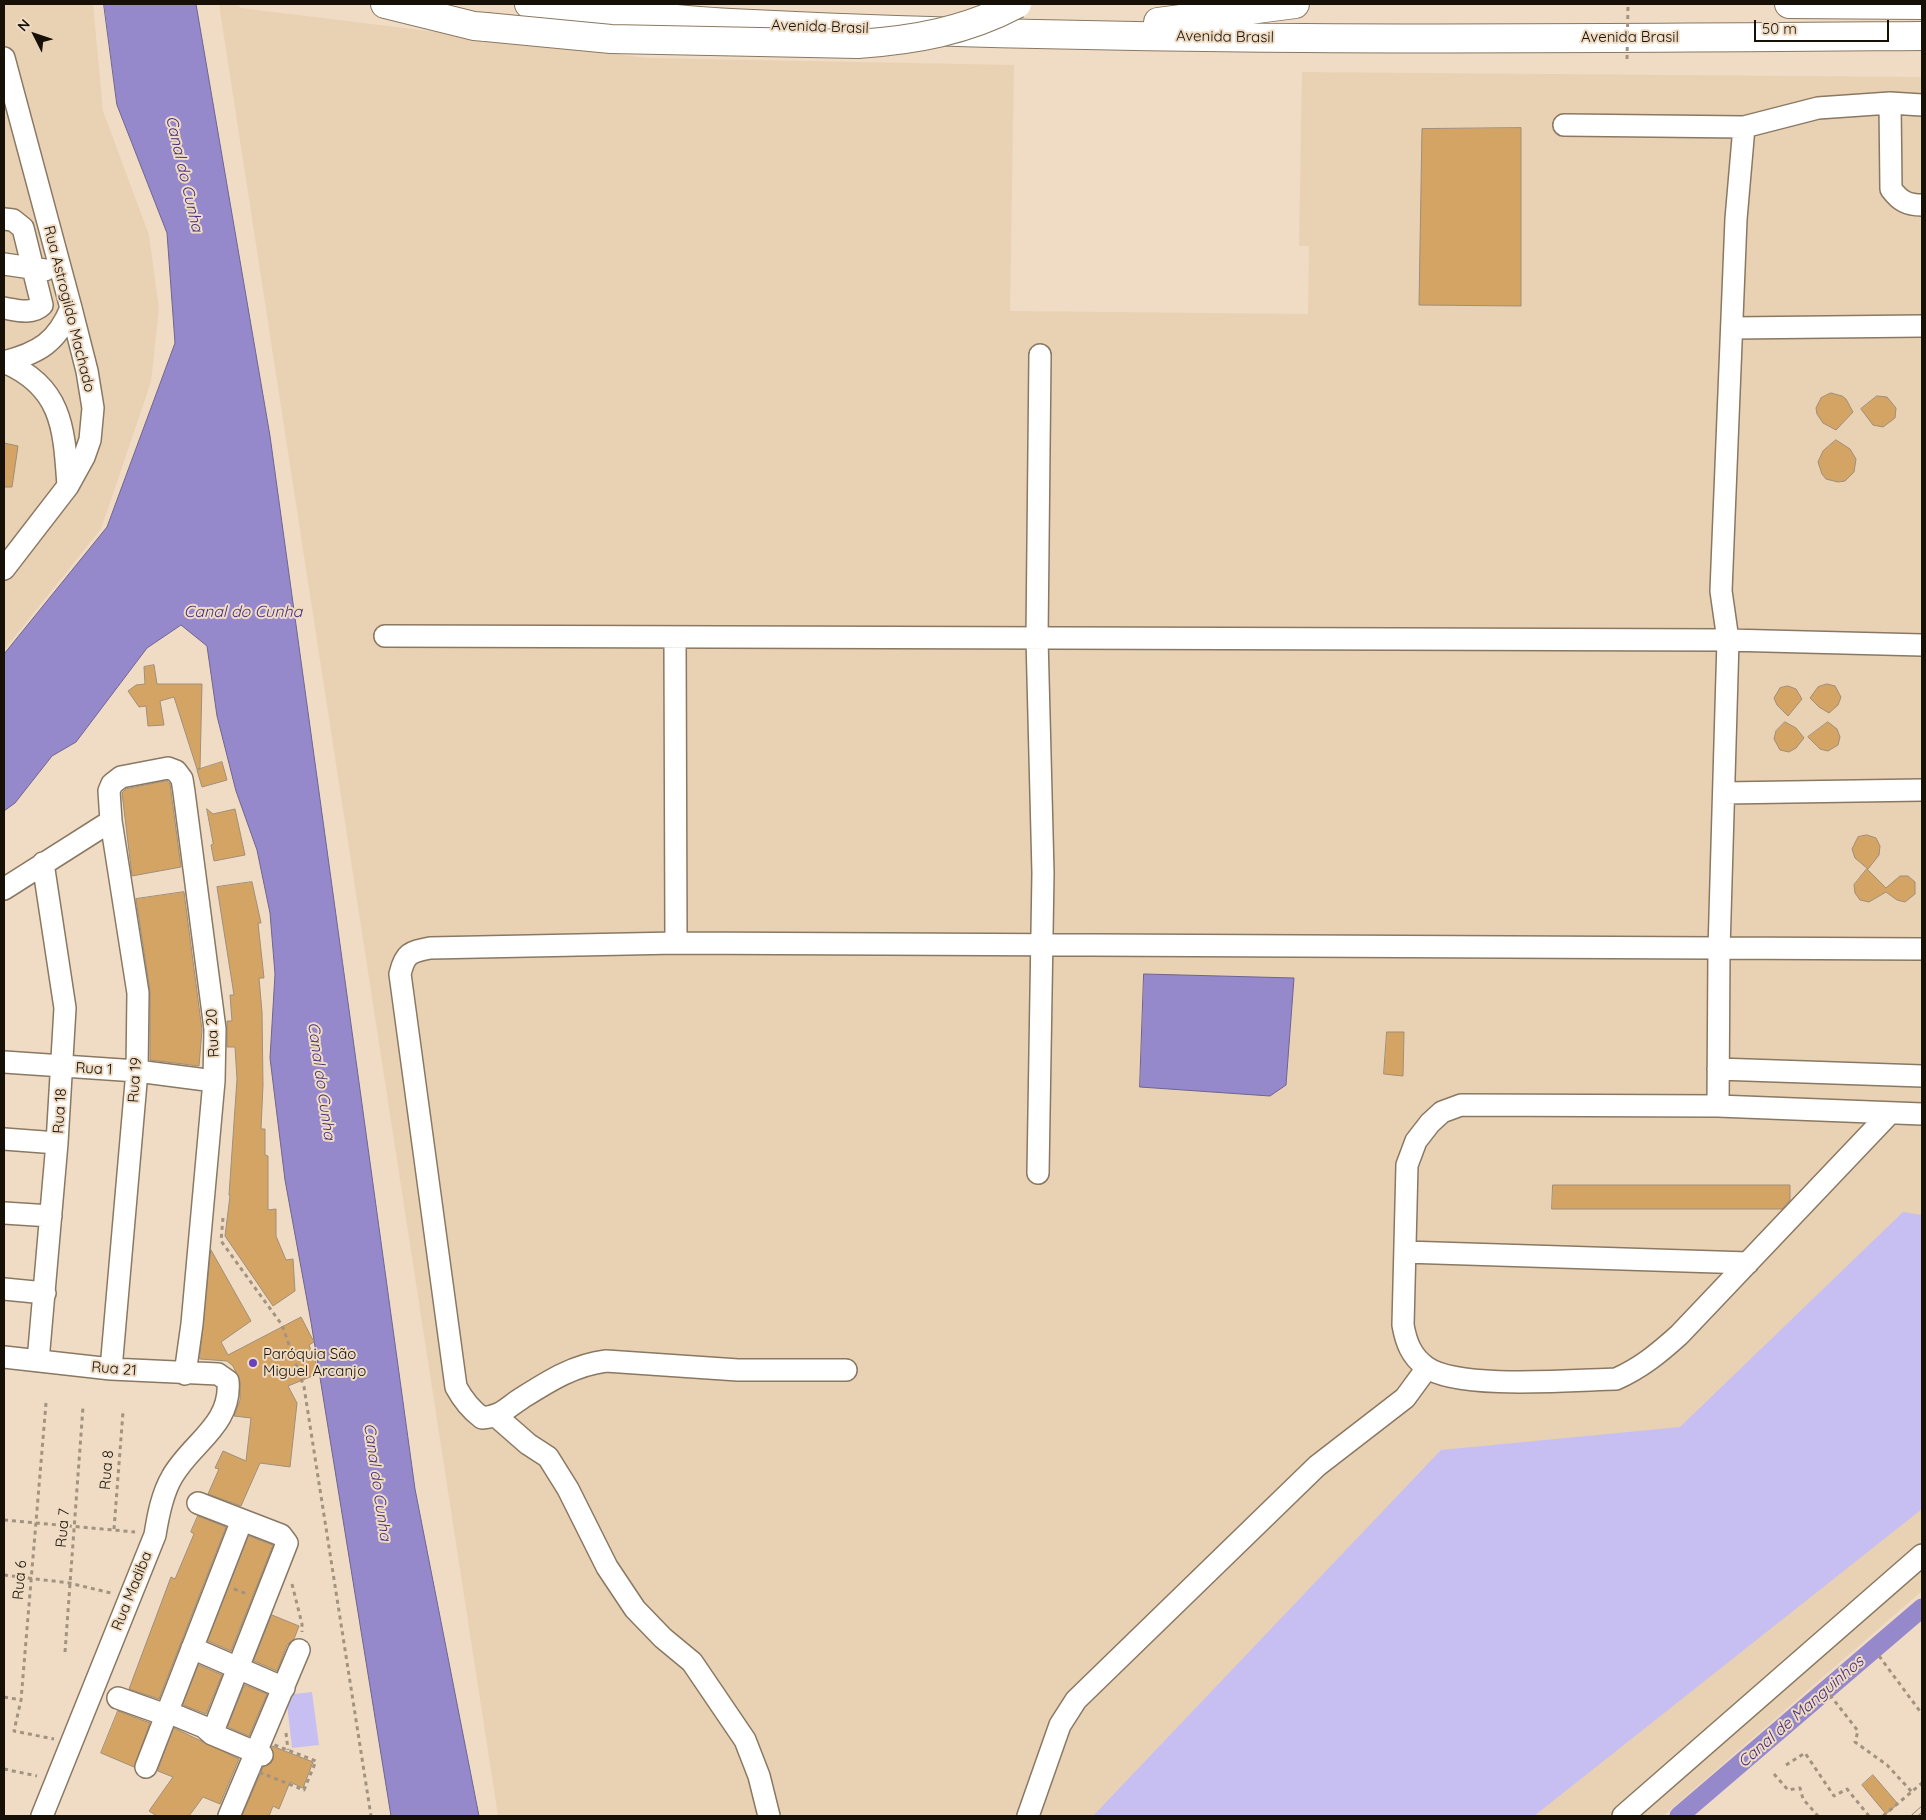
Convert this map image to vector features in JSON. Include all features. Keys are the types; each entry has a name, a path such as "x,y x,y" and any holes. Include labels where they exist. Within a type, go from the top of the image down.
{"highway":[{"path":"384,4 474,26 611,39 858,44 898,41 950,31 983,21 1017,4"},
{"name":"Avenida Brasil","path":"529,4 727,23 1062,35 1350,38 1922,36"},
{"path":"1062,35 1296,4"},
{"path":"1789,4 1922,5"}],"street":[{"name":"Rua Astrogildo Machado","path":"4,58 87,371 93,408 90,440 84,457 68,486 4,569"},
{"path":"1890,103 1891,189 1898,199 1908,205 1922,205"},
{"path":"1564,125 1744,127 1818,108 1890,103 1922,104"},
{"path":"1718,1106 1719,950 1728,640 1721,591 1736,219 1744,127"},
{"path":"4,219 13,220 23,228 42,305 37,310 29,312 4,308"},
{"path":"4,264 60,272"},
{"path":"4,362 39,350 59,331 70,308"},
{"path":"1733,328 1922,326"},
{"path":"1038,1173 1043,873 1037,638 1040,355"},
{"path":"4,362 27,373 50,396 57,410 66,453 68,486"},
{"path":"384,636 1728,640 1922,645"},
{"path":"675,638 676,943"},
{"name":"Rua 20","path":"109,791 112,784 121,777 151,770 168,768 176,771 182,779 215,1028 214,1081 192,1324 185,1374"},
{"path":"1724,793 1922,790"},
{"name":"Rua 19","path":"109,791 111,822 138,993 137,1071 111,1369"},
{"path":"4,889 111,822"},
{"name":"Rua 18","path":"38,1361 58,1143 65,1008 43,863"},
{"path":"846,1370 738,1370 606,1361 585,1363 565,1372 524,1396 496,1416 482,1418 466,1404 456,1387 400,974 404,959 413,951 430,948 676,943 1719,950 1922,949"},
{"name":"Rua 1","path":"4,1062 137,1071 214,1081"},
{"path":"1718,1069 1922,1076"},
{"path":"1890,1113 1748,1263 1654,1358 1634,1371 1616,1379 1482,1381 1456,1379 1427,1368 1413,1354 1407,1343 1403,1325 1407,1165 1416,1141 1442,1112 1461,1105 1718,1106 1922,1114"},
{"path":"4,1139 58,1143"},
{"path":"4,1213 51,1216"},
{"path":"1405,1252 1748,1263"},
{"path":"4,1289 45,1293"},
{"name":"Rua 21","path":"4,1357 111,1369 185,1374 218,1374 224,1377"},
{"path":"1028,1816 1060,1725 1076,1700 1317,1466 1405,1398 1427,1368"},
{"name":"Rua Madiba","path":"42,1816 155,1536 157,1518 171,1477 217,1424 225,1409 229,1391 228,1381 224,1377"},
{"path":"496,1416 528,1444 548,1457 568,1489 607,1567 636,1609 663,1638 692,1662 746,1740 759,1776 769,1816"},
{"path":"198,1503 281,1535 287,1543 212,1734"},
{"path":"146,1768 242,1520"},
{"path":"1623,1816 1922,1555"},
{"path":"192,1648 284,1688"},
{"path":"229,1816 260,1754 300,1650"},
{"path":"118,1698 204,1727 212,1734 260,1754"}],"path":[{"path":"1627,59 1628,4"},
{"path":"224,1213 221,1241 282,1325 304,1387 371,1816"},
{"name":"Rua 6","path":"46,1403 21,1700 14,1731 71,1743"},
{"name":"Rua 7","path":"65,1652 83,1407"},
{"name":"Rua 8","path":"114,1529 123,1412"},
{"path":"4,1520 114,1529 155,1536"},
{"path":"285,1552 302,1624 300,1650"},
{"path":"4,1575 70,1583 129,1599"},
{"path":"216,1587 236,1589 265,1602"},
{"path":"1879,1656 1922,1714"},
{"path":"1830,1695 1858,1731 1855,1742 1887,1765 1912,1792"},
{"path":"4,1698 21,1700"},
{"path":"267,1742 316,1761 304,1790 256,1771 260,1754 267,1742"},
{"path":"1786,1765 1805,1753 1834,1796 1847,1789 1869,1816"},
{"path":"4,1769 57,1781"},
{"path":"1774,1774 1788,1790 1800,1788 1803,1798 1818,1816"},
{"path":"1883,1816 1922,1783"}],"shaded area":[{"path":"4,4 93,4 103,111 149,235 159,309 151,382 101,529 4,650"},
{"path":"219,4 237,4 241,8 648,58 1014,65 1010,311 1308,314 1309,246 1299,246 1302,72 1922,77 1922,1591 1663,1816 498,1816"},
{"path":"1903,1212 1922,1215 1922,1509 1534,1816 1093,1816 1441,1450 1680,1427"},
{"path":"312,1692 319,1745 292,1748 286,1695"}],"water":[{"name":"Canal do Cunha","path":"104,4 196,4 270,436 415,1489 479,1816 391,1816 311,1322 285,1180 270,1058 275,974 270,913 257,850 236,791 217,716 207,646 181,625 147,648 76,742 52,756 15,803 4,811 4,654 107,527 175,343 167,233 117,105"},
{"path":"1144,974 1294,978 1286,1085 1270,1096 1140,1087"}],"building":[{"path":"1521,128 1521,306 1419,305 1422,129"},
{"path":"1831,393 1846,399 1853,412 1836,430 1823,423 1817,414 1816,408 1821,398"},
{"path":"1877,396 1887,397 1896,408 1895,418 1883,427 1873,425 1861,409"},
{"path":"1836,440 1850,449 1856,459 1854,472 1845,481 1838,482 1826,479 1818,462 1823,451"},
{"path":"4,443 18,446 12,487 4,487"},
{"path":"154,665 157,684 202,684 200,769 197,769 174,697 160,701 164,725 148,726 146,706 139,707 128,691 136,685 145,684 144,667"},
{"path":"1827,684 1835,686 1841,697 1838,705 1829,713 1810,698 1818,687"},
{"path":"1788,686 1796,689 1802,699 1788,716 1777,705 1774,698 1780,688"},
{"path":"1785,722 1796,728 1804,738 1796,748 1789,752 1780,750 1774,739 1776,731"},
{"path":"1828,722 1837,729 1840,737 1838,745 1828,751 1820,749 1808,737"},
{"path":"222,762 227,780 202,787 197,770"},
{"path":"167,781 170,784 181,867 132,876 122,793 126,789"},
{"path":"207,809 213,814 235,809 245,855 214,861"},
{"path":"1867,835 1876,838 1880,846 1879,855 1868,869 1855,858 1852,849 1858,837"},
{"path":"1867,869 1886,888 1900,876 1908,876 1915,882 1915,894 1905,902 1897,900 1886,892 1869,902 1860,900 1855,893 1854,885"},
{"path":"252,882 261,923 258,923 264,978 259,978 262,1012 263,1085 261,1129 265,1129 265,1155 268,1156 268,1210 276,1209 276,1236 286,1260 293,1259 295,1291 273,1306 225,1236 230,1196 237,1079 235,1047 227,1047 227,1021 232,1021 230,995 234,995 217,887"},
{"path":"184,892 202,1030 199,1066 150,1060 150,991 136,899"},
{"path":"1387,1032 1404,1032 1403,1076 1384,1074"},
{"path":"1553,1185 1790,1185 1790,1200 1782,1209 1552,1209"},
{"path":"211,1250 251,1321 221,1342 228,1355 301,1317 314,1342 309,1345 320,1373 288,1386 297,1403 290,1467 260,1463 241,1506 208,1494 219,1469 215,1468 223,1451 246,1461 251,1418 234,1416 240,1400 240,1381 233,1366 227,1361 200,1359"},
{"path":"198,1516 226,1527 159,1699 129,1689 171,1577 175,1579 194,1534 191,1532"},
{"path":"249,1536 273,1545 231,1651 208,1641"},
{"path":"272,1615 299,1626 294,1639 287,1645 277,1671 254,1661"},
{"path":"199,1665 222,1675 206,1714 183,1705"},
{"path":"245,1685 267,1694 249,1736 228,1727"},
{"path":"118,1711 150,1723 134,1767 101,1753"},
{"path":"174,1728 239,1759 220,1804 203,1797 189,1816 157,1816 149,1811 173,1777 158,1771"},
{"path":"272,1746 313,1762 303,1788 290,1782 279,1809 273,1806 269,1816 242,1816 263,1767 273,1760"},
{"path":"1873,1775 1898,1804 1886,1814 1862,1785"}],"waterway":[{"name":"Canal de Manguinhos","path":"1679,1816 1922,1608"}],"railway":[{"path":"1914,1816 1922,1809"}],"place":[{"name":"Paróquia São Miguel Arcanjo","path":"253,1363"}]}
